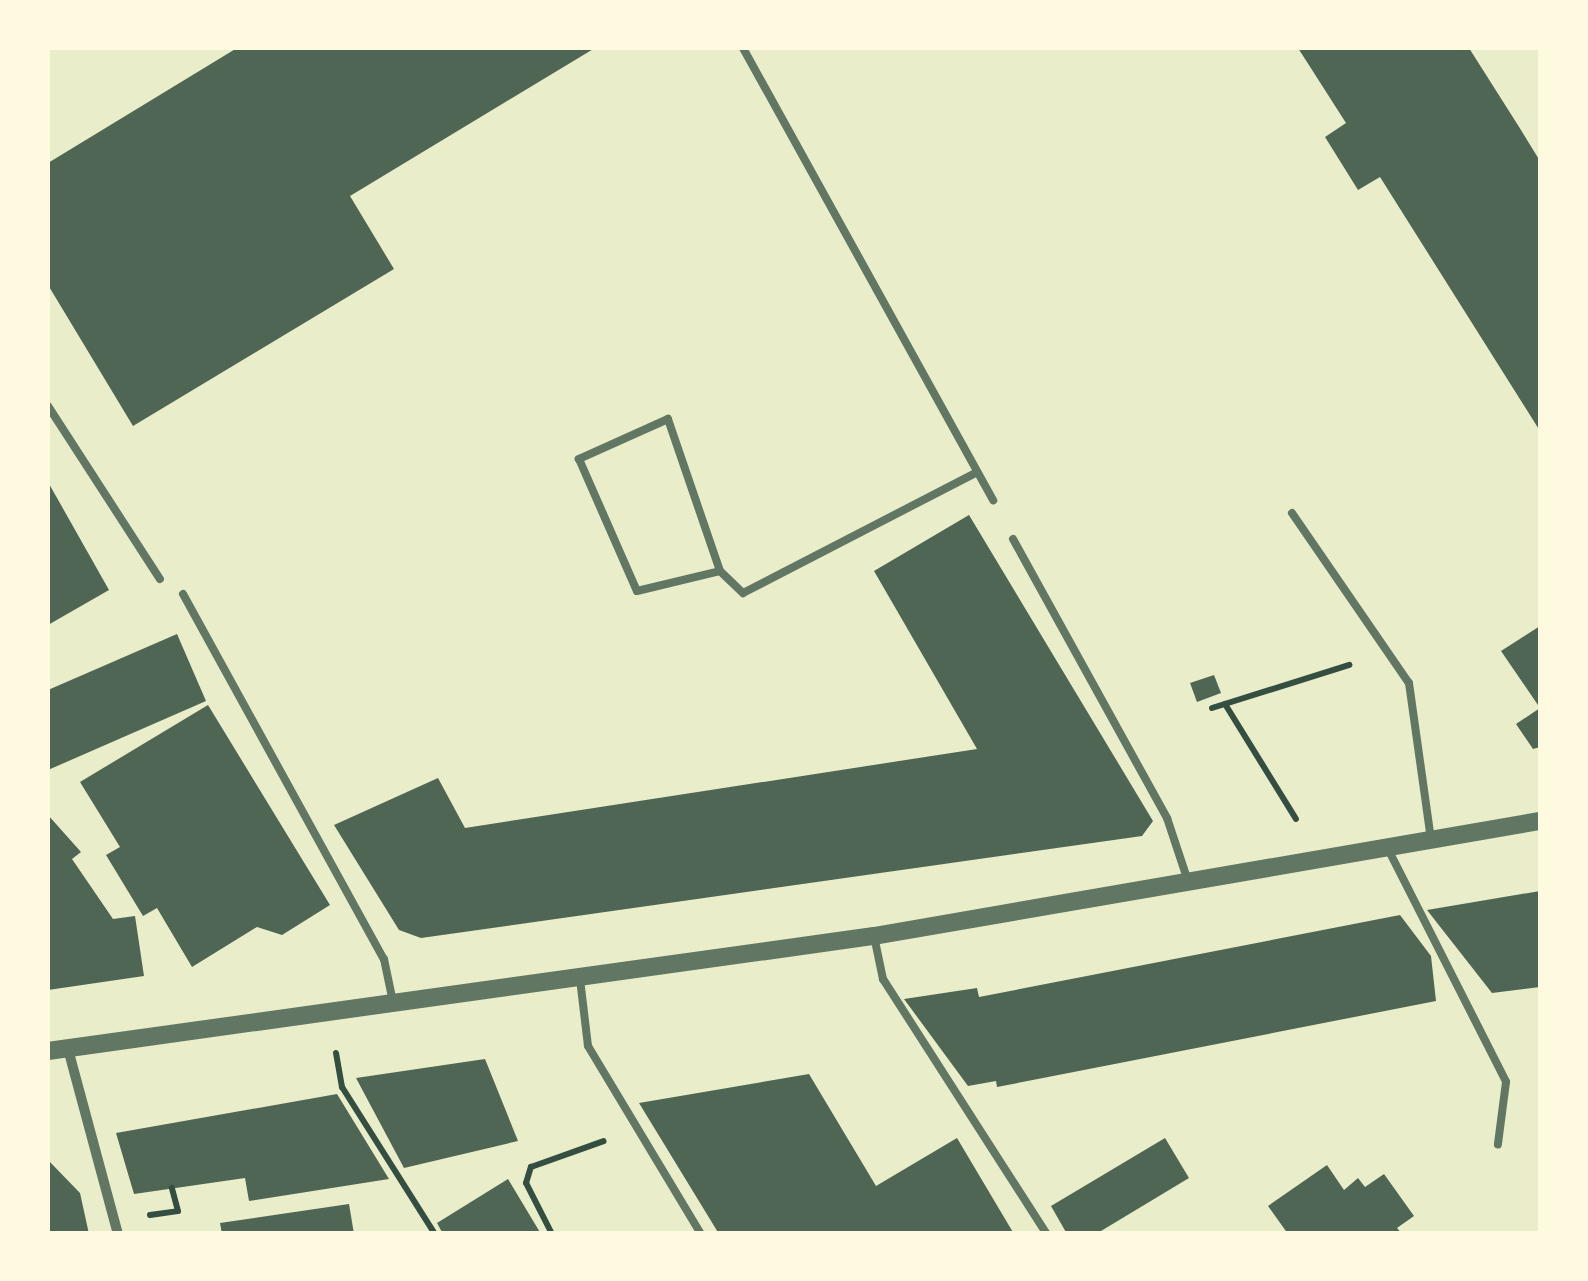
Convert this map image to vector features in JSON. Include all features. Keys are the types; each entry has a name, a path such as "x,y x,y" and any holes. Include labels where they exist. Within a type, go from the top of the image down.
{"street":[{"path":"48,1052 580,974 874,936 1540,821"},
{"path":"68,1049 118,1234"}],"lane":[{"path":"743,48 993,500"},
{"path":"48,406 160,579"},
{"path":"720,571 637,592 579,459 668,418 720,571 743,593 977,472"},
{"path":"1292,513 1408,683 1431,839"},
{"path":"1012,539 1167,818 1189,883"},
{"path":"183,594 384,959 394,1002"},
{"path":"1387,847 1506,1082 1498,1144"},
{"path":"874,936 884,978 1047,1234"},
{"path":"580,974 588,1046 701,1234"}],"path":[{"path":"1212,708 1388,653"},
{"path":"1225,704 1320,859"},
{"path":"329,1010 342,1086 436,1234"},
{"path":"552,1234 526,1183 532,1166 637,1128"}],"building":[{"path":"237,48 595,48 350,196 394,269 133,426 48,285 48,163"},
{"path":"1298,48 1469,48 1521,130 1540,161 1540,431 1380,177 1358,190 1325,137 1346,123"},
{"path":"48,482 109,590 48,625"},
{"path":"969,515 1153,821 1142,836 421,938 399,930 334,825 438,778 465,828 977,749 874,571"},
{"path":"1540,626 1540,708 1501,651"},
{"path":"177,634 206,701 48,770 48,690"},
{"path":"1214,675 1221,693 1197,702 1190,683"},
{"path":"208,705 330,905 282,935 257,927 192,967 157,908 143,916 106,855 120,847 80,782"},
{"path":"1540,708 1540,747 1533,749 1516,724"},
{"path":"48,815 81,852 72,859 113,919 135,916 144,976 48,990"},
{"path":"1540,891 1540,987 1492,993 1427,910"},
{"path":"1400,915 1431,956 1436,1001 997,1087 996,1081 968,1086 904,999 977,988 979,997"},
{"path":"485,1059 518,1141 404,1168 356,1078"},
{"path":"809,1074 876,1186 957,1138 1014,1234 719,1234 639,1103"},
{"path":"337,1094 389,1179 249,1201 245,1178 134,1194 116,1133"},
{"path":"1165,1138 1189,1178 1096,1234 1067,1234 1051,1206"},
{"path":"48,1160 80,1193 89,1234 48,1234"},
{"path":"1327,1165 1344,1190 1358,1178 1365,1187 1384,1174 1414,1216 1397,1228 1402,1234 1288,1234 1268,1206"},
{"path":"508,1179 541,1234 443,1234 437,1223"},
{"path":"349,1204 354,1234 222,1234 220,1223"}]}
